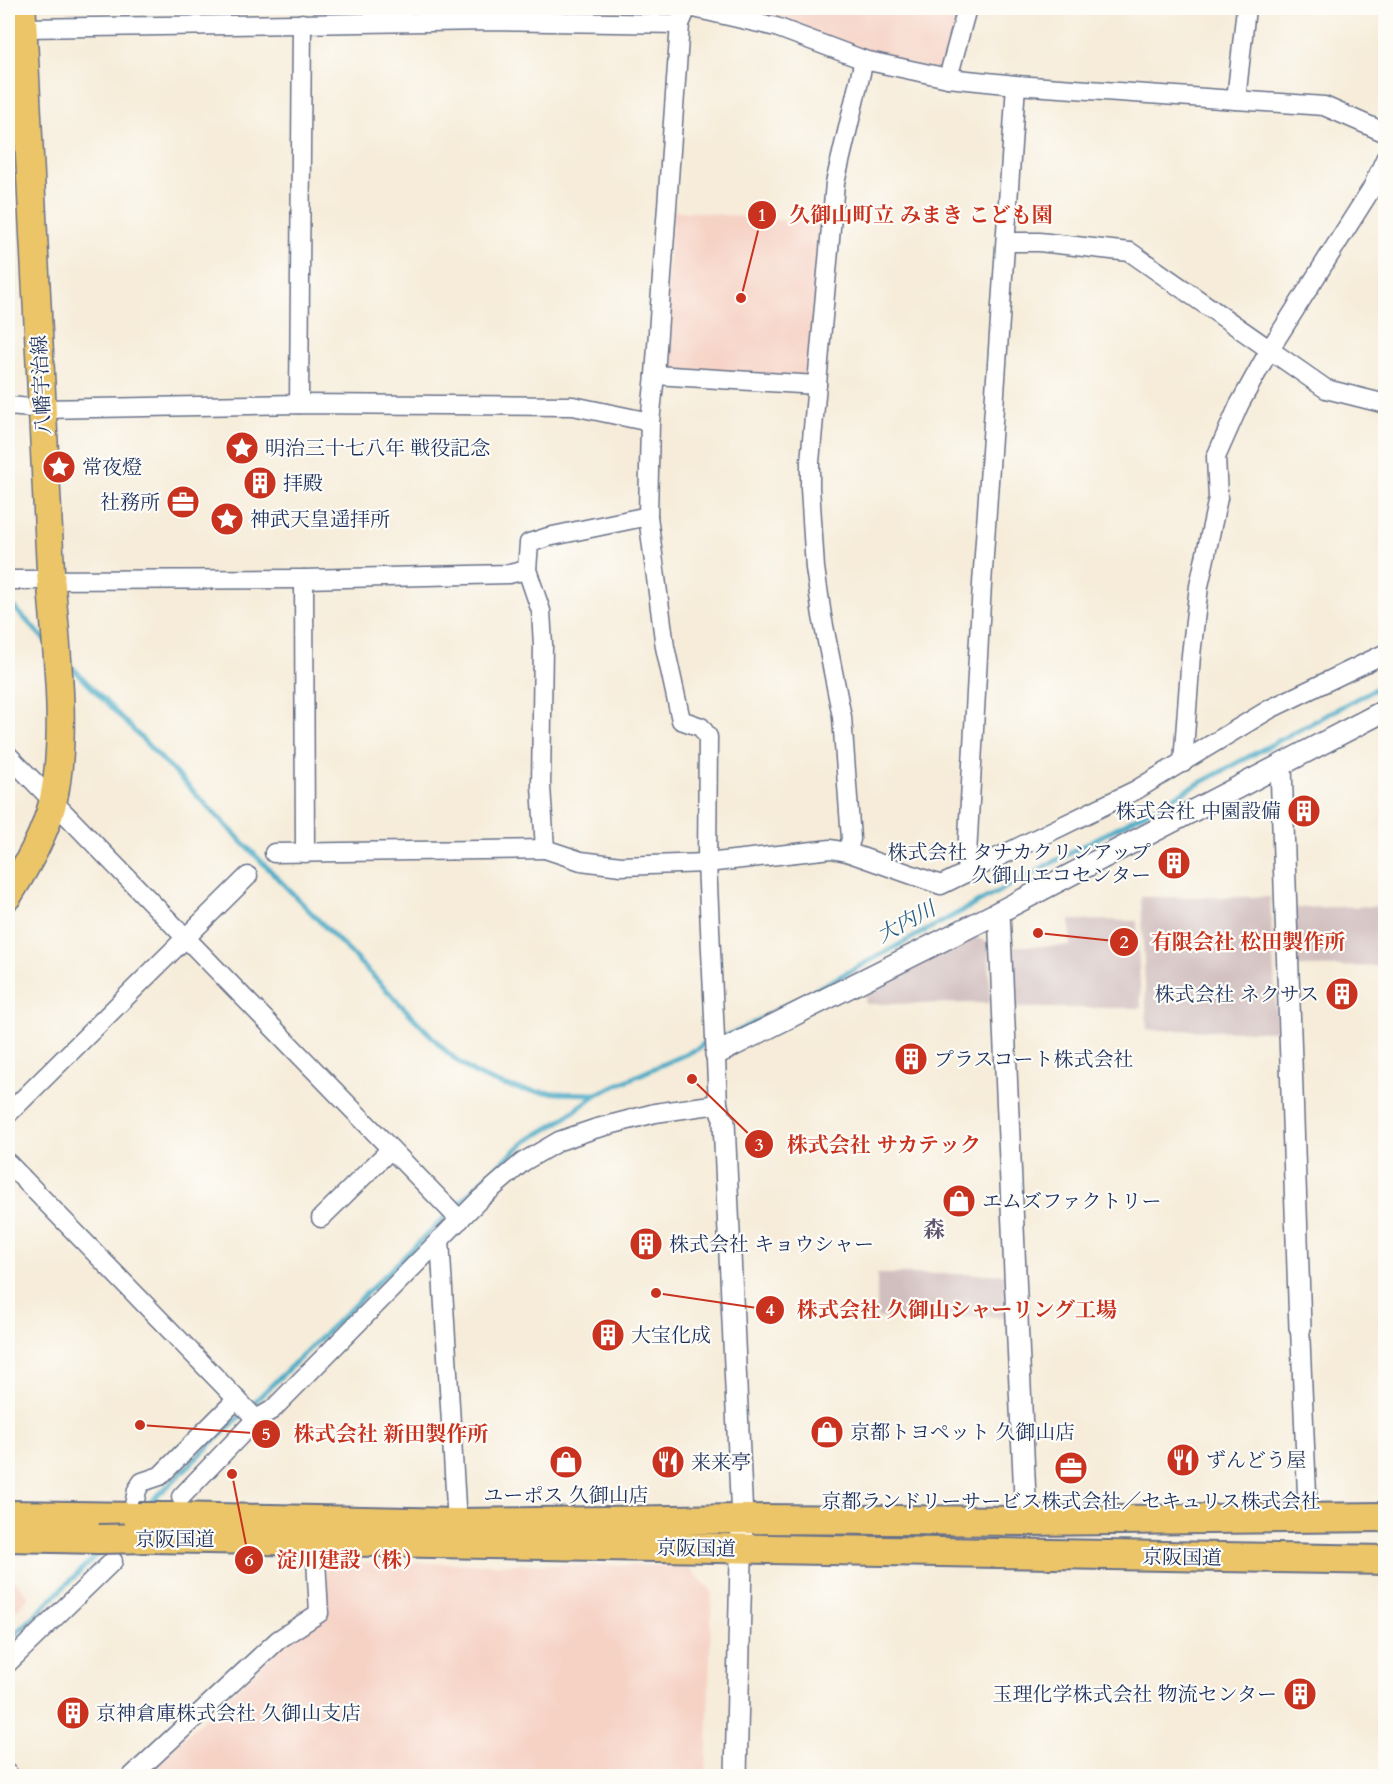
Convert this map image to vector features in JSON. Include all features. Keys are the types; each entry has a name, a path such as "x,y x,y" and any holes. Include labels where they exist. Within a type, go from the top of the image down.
{"highway":[{"name":"京阪国道","path":"8,1537 106,1550 140,1524 176,1507 458,1523 742,1519 1026,1521 1386,1517"},
{"name":"京阪国道","path":"8,1515 140,1524 315,1541 1386,1560"}],"main road":[{"name":"八幡宇治線","path":"8,896 36,847 53,801 59,734 58,669 51,580 43,409 17,21"}],"street":[{"path":"694,8 776,27 864,60 948,78 1016,85 1324,106 1386,133"},
{"path":"948,78 967,8"},
{"path":"1236,100 1246,8"},
{"path":"17,21 302,23 491,14 684,16 650,422 648,516 665,647 681,720 702,727 708,737 707,862 713,1015 721,1113 742,1519 741,1776"},
{"path":"299,404 302,23"},
{"path":"847,852 851,839 842,717 815,568 810,488 835,183 864,60"},
{"path":"966,873 986,527 1016,85"},
{"path":"1183,763 1199,586 1218,498 1216,457 1239,405 1270,348 1372,188 1386,157"},
{"path":"1006,242 1039,242 1130,252 1326,389 1386,404"},
{"path":"655,375 817,385"},
{"path":"8,406 43,409 299,404 573,406 650,422"},
{"path":"545,849 541,786 543,645 541,611 527,570 529,543 648,516"},
{"path":"8,580 304,579 509,574 527,570"},
{"path":"304,579 305,853"},
{"path":"274,853 545,849 581,861 621,866 707,862 831,849 847,852 941,885 1136,790 1270,709 1386,653"},
{"path":"716,1051 999,912 1386,710"},
{"path":"8,755 460,1220"},
{"path":"1281,766 1308,1518"},
{"path":"8,1114 248,876"},
{"path":"999,912 1026,1521"},
{"path":"176,1507 256,1419 272,1410 480,1199 523,1162 559,1142 594,1129 655,1113 721,1113"},
{"path":"321,1218 391,1149"},
{"path":"8,1163 256,1419"},
{"path":"441,1239 458,1523"},
{"path":"140,1524 137,1490 141,1482 160,1476 237,1399"},
{"path":"132,1776 278,1640 319,1613 315,1541"},
{"path":"8,1663 106,1550"}],"shaded area":[{"path":"725,8 963,8 948,64 936,70 829,42 820,34"},
{"path":"673,210 822,224 810,379 660,372"},
{"path":"1141,897 1270,897 1277,1031 1147,1030"},
{"path":"1385,906 1385,966 1293,967 1292,908"},
{"path":"1070,920 1137,921 1141,1008 1011,1008 1009,946 1070,946"},
{"path":"976,937 989,943 990,1003 865,1004 865,988"},
{"path":"877,1274 1004,1274 1007,1317 877,1318"},
{"path":"326,1562 687,1566 712,1591 706,1776 143,1776 280,1647 317,1620 327,1618"},
{"path":"8,1572 29,1597 8,1618"}],"waterway":[{"path":"8,601 46,641"},
{"path":"67,662 460,1063 476,1074 506,1086 535,1092 597,1094"},
{"name":"大内川","path":"147,1506 500,1164 525,1142 562,1120 597,1094 699,1048 704,1043 737,1032 1386,683"},
{"path":"8,1641 102,1550"}],"place":[{"name":"久御山町立 みまき こども園","path":"741,298"},
{"name":"明治三十七八年 戦役記念","path":"242,448"},
{"name":"常夜燈","path":"59,467"},
{"name":"拝殿","path":"260,483"},
{"name":"社務所","path":"183,502"},
{"name":"神武天皇遥拝所","path":"227,519"},
{"name":"株式会社 中園設備","path":"1304,811"},
{"name":"株式会社 タナカクリンアップ 久御山エコセンター","path":"1174,863"},
{"name":"有限会社 松田製作所","path":"1038,933"},
{"name":"株式会社 ネクサス","path":"1342,994"},
{"name":"プラスコート株式会社","path":"911,1059"},
{"name":"株式会社 サカテック","path":"692,1079"},
{"name":"エムズファクトリー","path":"959,1201"},
{"name":"株式会社 キョウシャー","path":"646,1244"},
{"name":"株式会社 久御山シャーリング工場","path":"656,1293"},
{"name":"大宝化成","path":"608,1335"},
{"name":"株式会社 新田製作所","path":"140,1425"},
{"name":"京都トヨペット 久御山店","path":"827,1432"},
{"name":"ずんどう屋","path":"1183,1460"},
{"name":"ユーポス 久御山店","path":"566,1462"},
{"name":"来来亭","path":"668,1462"},
{"name":"京都ランドリーサービス株式会社／セキュリス株式会社","path":"1071,1468"},
{"name":"淀川建設（株）","path":"232,1474"},
{"name":"玉理化学株式会社 物流センター","path":"1300,1694"},
{"name":"京神倉庫株式会社 久御山支店","path":"73,1713"}],"district":[{"name":"森","path":"934,1229"}]}
